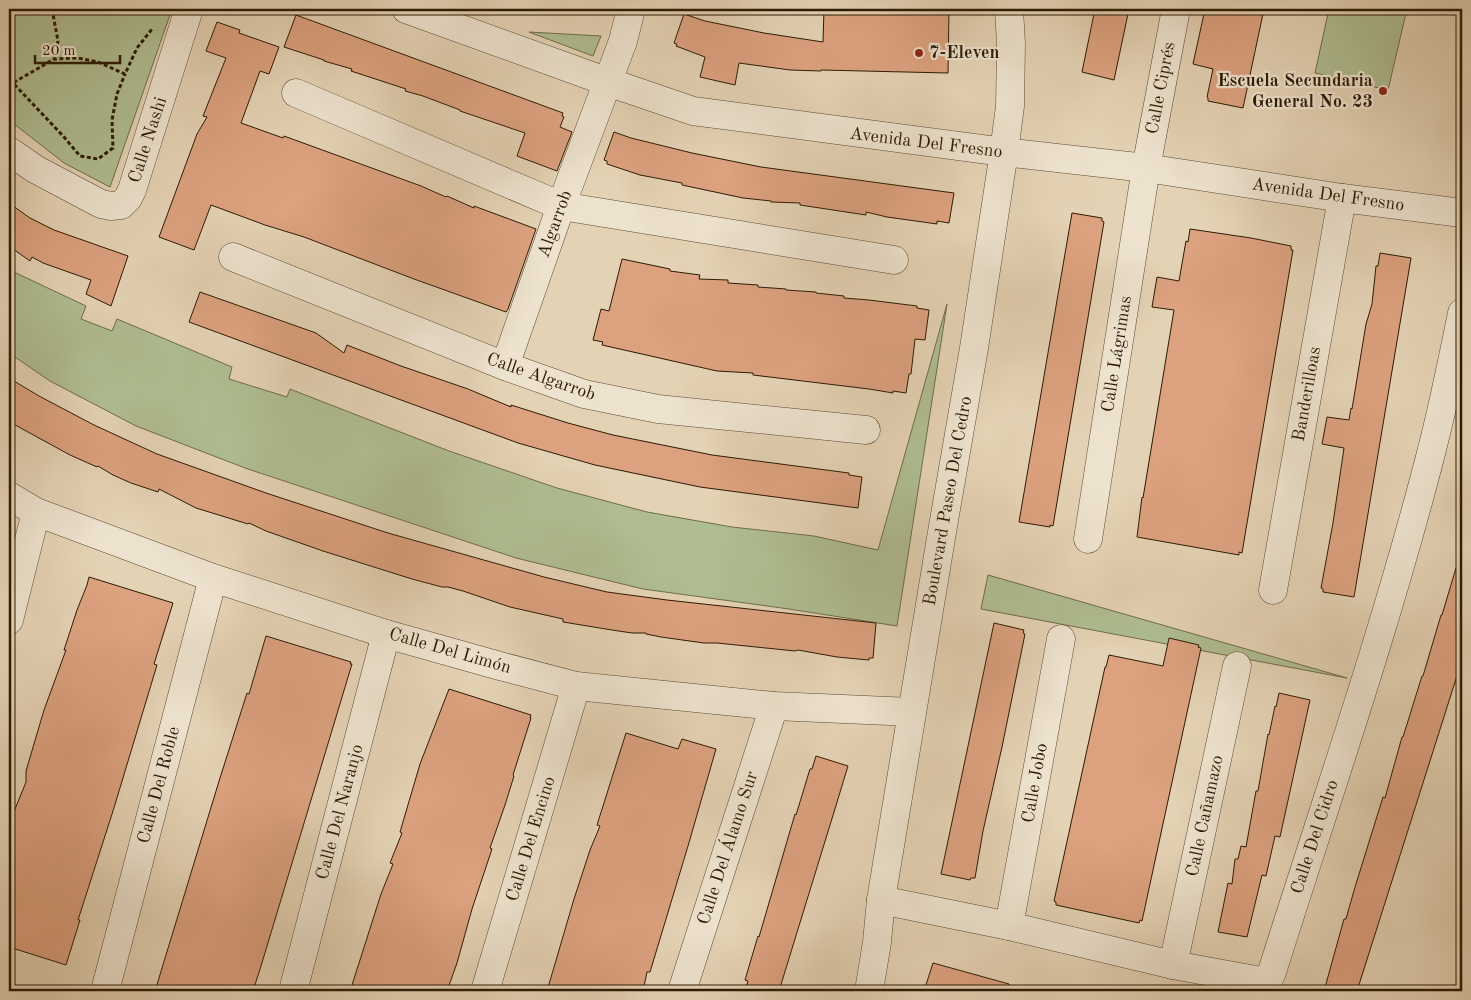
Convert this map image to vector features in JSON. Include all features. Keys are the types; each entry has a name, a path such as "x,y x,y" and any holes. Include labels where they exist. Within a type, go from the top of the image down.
{"street":[{"name":"Calle Nashi","path":"9,151 35,168 101,204 111,206 122,205 132,190 189,9"},
{"name":"Avenida Del Fresno","path":"406,9 693,112 1004,152 1146,168 1342,198 1462,213"},
{"name":"Algarrob","path":"505,366 561,206 623,41 631,9"},
{"name":"Boulevard Paseo Del Cedro","path":"869,991 877,942 881,900 974,348 1004,152 1010,106 1011,44 1009,9"},
{"name":"Calle Ciprés","path":"1146,168 1176,9"},
{"path":"296,93 561,206 894,260"},
{"name":"Calle Lágrimas","path":"1088,539 1146,168"},
{"name":"Banderilloas","path":"1272,590 1342,198"},
{"name":"Calle Algarrob","path":"233,257 505,366 584,394 658,409 866,430"},
{"name":"Calle Del Cidro","path":"881,900 1009,926 1173,965 1261,981 1271,975 1379,635 1429,461 1462,313"},
{"name":"Calle Del Limón","path":"9,496 36,512 213,578 386,634 576,686 774,706 912,712"},
{"path":"9,620 36,512"},
{"name":"Calle Del Roble","path":"105,991 213,578"},
{"name":"Calle Del Naranjo","path":"293,991 386,634"},
{"name":"Calle Jobo","path":"1009,926 1061,639"},
{"name":"Calle Cañamazo","path":"1173,965 1237,666"},
{"name":"Calle Del Encino","path":"485,991 576,686"},
{"name":"Calle Del Álamo Sur","path":"682,991 774,706"}],"path":[{"path":"52,9 58,41 54,59"},
{"path":"11,82 80,156 98,159 113,148 112,120 118,94 137,48 155,26"},
{"path":"9,87 11,82 54,59 78,58 98,62 126,74"}],"green space":[{"path":"9,9 172,9 110,187 64,163 9,120"},
{"path":"1329,9 1407,9 1388,90 1315,73"},
{"path":"529,32 601,36 593,56"},
{"path":"9,268 86,306 81,319 112,331 117,319 232,367 229,379 287,397 290,389 449,451 557,488 647,512 732,527 814,536 878,550 947,304 897,626 643,589 516,558 245,468 136,426 50,381 9,353"},
{"path":"988,575 1347,678 981,609"}],"building":[{"path":"824,9 949,9 948,73 790,70 739,63 735,85 700,77 705,57 676,46 677,44 674,43 684,14 705,21 764,33 823,42"},
{"path":"1095,9 1129,9 1114,80 1082,72"},
{"path":"1205,9 1264,9 1243,108 1208,101 1207,97 1213,69 1193,64"},
{"path":"296,15 563,113 562,116 564,117 560,127 572,132 557,171 517,156 525,133 405,91 406,89 351,71 352,69 284,47"},
{"path":"217,22 240,30 239,33 279,47 269,74 260,71 241,123 283,138 284,136 421,186 474,208 474,206 536,229 506,312 304,237 211,205 194,250 159,237 197,134 207,117 203,116 226,58 206,51"},
{"path":"614,132 692,153 761,167 954,193 949,223 937,221 937,224 866,212 866,215 800,205 800,203 771,202 743,198 640,175 607,164 607,161 604,160"},
{"path":"9,203 30,218 54,230 128,256 111,306 86,294 91,280 43,263 32,257 30,261 9,246"},
{"path":"1072,213 1102,218 1104,222 1053,526 1050,525 1050,527 1019,522"},
{"path":"1190,229 1291,246 1291,250 1293,250 1242,553 1239,552 1239,555 1137,537 1142,497 1174,310 1152,307 1157,277 1179,281"},
{"path":"1380,253 1411,258 1354,597 1323,592 1321,588 1344,448 1322,444 1327,417 1349,420 1366,324 1372,304 1376,266 1378,266"},
{"path":"622,259 670,269 670,271 700,275 699,279 728,280 728,283 816,292 844,296 844,298 917,306 917,308 929,310 925,340 915,339 911,374 909,374 906,393 893,391 893,393 753,375 753,373 717,371 602,345 603,342 593,340 601,309 609,311"},
{"path":"200,292 316,333 344,353 347,345 468,389 511,407 511,405 568,423 613,435 712,455 849,473 849,475 862,477 858,508 700,487 595,465 518,443 189,322"},
{"path":"9,378 94,425 157,454 266,493 388,533 544,577 607,592 876,623 873,658 869,658 869,660 798,650 704,643 563,622 563,619 510,607 463,591 412,579 323,551 249,523 196,508 159,489 158,492 131,483 98,466 70,455 17,426 9,421"},
{"path":"1456,568 1462,569 1462,660 1357,991 1324,991 1344,919 1346,919 1383,797 1385,798 1402,737"},
{"path":"89,577 173,603 154,664 157,665 78,920 80,920 66,965 9,947 9,824 26,782 26,771 44,710 66,650 64,650"},
{"path":"994,623 1024,630 1023,633 1025,634 983,831 975,878 970,880 941,874"},
{"path":"266,636 351,662 350,664 352,664 261,966 253,991 155,991 220,778 247,693 249,694"},
{"path":"1169,638 1199,645 1198,647 1201,648 1142,921 1140,920 1139,923 1056,905 1054,901 1109,655 1163,666"},
{"path":"449,689 531,715 457,963 447,991 354,991 355,986 352,985 381,894 393,864 390,863 402,833 400,832 420,764"},
{"path":"1279,693 1310,700 1280,837 1275,836 1266,876 1262,875 1247,937 1218,932 1228,883 1232,884 1235,859 1238,859 1241,846 1246,847 1268,734"},
{"path":"626,733 678,749 682,739 716,749 650,972 647,972 643,991 547,991 574,899 600,826 597,825"},
{"path":"816,756 848,766 779,991 745,991 748,981 745,980 758,936 795,814"},
{"path":"933,963 1009,984 1008,991 924,991"}],"place":[{"name":"7-Eleven","path":"919,53"},
{"name":"Escuela Secundaria General No. 23","path":"1383,91"}]}
